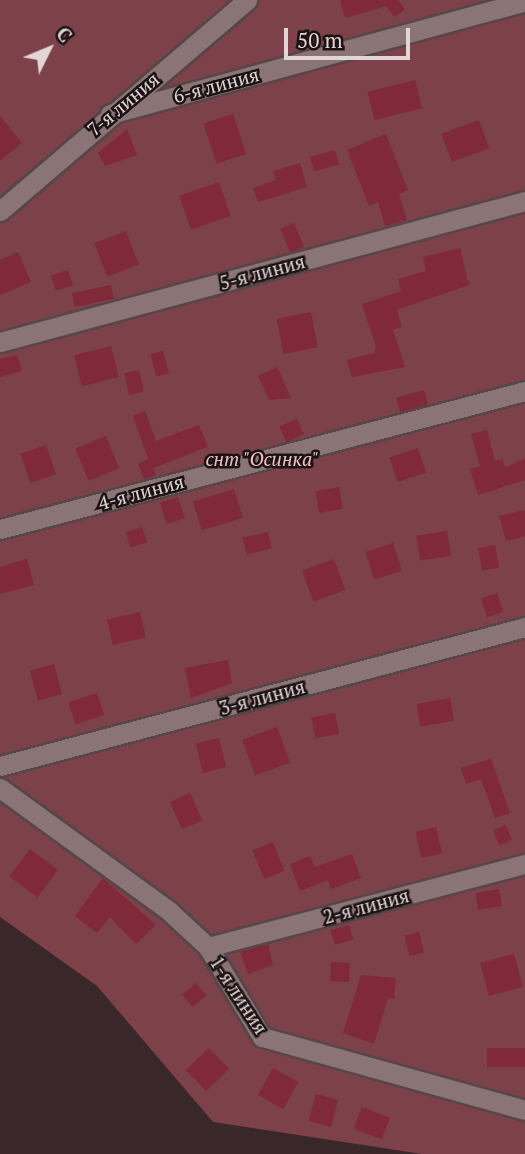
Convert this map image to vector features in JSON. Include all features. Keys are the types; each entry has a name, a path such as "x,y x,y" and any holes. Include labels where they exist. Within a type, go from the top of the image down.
{"street":[{"name":"7-я линия","path":"0,211 110,114 247,0"},
{"name":"6-я линия","path":"110,114 525,1"},
{"name":"5-я линия","path":"0,342 525,201"},
{"name":"4-я линия","path":"0,529 525,391"},
{"name":"3-я линия","path":"0,766 525,627"},
{"name":"1-я линия","path":"0,789 169,911 208,947 262,1037 525,1110"},
{"name":"2-я линия","path":"208,947 525,864"}],"green space":[{"name":"снт \"Осинка\"","path":"0,0 525,0 525,1154 422,1154 213,1122 97,986 0,917"}],"building":[{"path":"340,0 398,0 405,9 395,17 386,6 345,18"},
{"path":"415,80 422,108 374,120 367,92"},
{"path":"233,114 246,154 216,164 204,124"},
{"path":"0,116 22,143 0,161"},
{"path":"479,120 489,148 452,162 441,134"},
{"path":"127,129 137,155 105,166 98,153"},
{"path":"386,134 408,190 399,194 407,220 385,226 378,202 369,206 347,150"},
{"path":"335,150 339,164 314,172 310,157"},
{"path":"300,163 307,187 258,202 253,188 276,180 273,171"},
{"path":"219,182 231,216 191,230 179,196"},
{"path":"294,223 304,247 290,253 280,229"},
{"path":"126,231 139,265 107,277 94,243"},
{"path":"460,248 469,285 397,310 402,327 393,330 405,367 352,377 347,360 374,353 376,347 362,304 401,291 398,279 426,271 423,257"},
{"path":"18,252 31,282 0,295 0,260"},
{"path":"68,270 73,285 56,291 51,276"},
{"path":"111,285 114,299 75,307 72,293"},
{"path":"311,312 318,347 284,354 277,319"},
{"path":"111,346 119,377 82,386 74,355"},
{"path":"163,351 169,373 156,377 150,354"},
{"path":"17,355 22,371 0,377 0,359"},
{"path":"277,367 291,398 269,400 258,376"},
{"path":"139,370 144,391 129,395 124,373"},
{"path":"424,390 428,404 400,412 396,398"},
{"path":"145,411 156,441 199,425 208,447 153,468 156,475 144,479 138,464 148,459 133,416"},
{"path":"297,419 304,435 287,442 280,427"},
{"path":"487,430 495,461 502,459 505,467 525,459 525,480 478,495 470,469 480,466 471,434"},
{"path":"106,436 119,468 89,481 75,448"},
{"path":"46,445 56,474 31,483 20,454"},
{"path":"418,448 426,473 398,482 389,457"},
{"path":"339,487 343,509 319,513 315,491"},
{"path":"234,489 243,518 202,530 193,502"},
{"path":"178,497 185,518 167,524 160,503"},
{"path":"525,510 525,536 506,541 499,516"},
{"path":"142,527 147,542 131,547 126,532"},
{"path":"447,531 451,556 420,561 416,536"},
{"path":"268,532 272,549 246,554 243,538"},
{"path":"393,543 402,571 374,580 365,552"},
{"path":"495,545 499,568 482,571 478,548"},
{"path":"27,559 34,585 0,594 0,567"},
{"path":"334,559 345,590 313,602 302,571"},
{"path":"497,593 503,612 487,617 481,598"},
{"path":"140,612 146,637 113,645 107,620"},
{"path":"228,660 232,683 191,698 185,668"},
{"path":"54,664 62,694 38,700 30,670"},
{"path":"97,693 104,715 76,724 68,702"},
{"path":"450,698 454,721 421,727 417,704"},
{"path":"335,713 339,734 315,738 311,718"},
{"path":"277,727 290,763 255,775 242,740"},
{"path":"219,738 226,767 203,773 196,744"},
{"path":"491,759 510,813 495,818 481,779 466,784 461,768"},
{"path":"190,793 202,820 182,829 170,802"},
{"path":"506,825 512,840 499,845 493,830"},
{"path":"436,827 442,853 422,858 416,832"},
{"path":"273,842 285,871 264,879 253,850"},
{"path":"30,849 58,870 37,897 10,876"},
{"path":"352,854 361,878 331,889 328,880 300,891 290,864 310,856 315,867"},
{"path":"103,878 156,925 136,944 110,917 97,933 75,916"},
{"path":"499,889 502,906 478,910 475,893"},
{"path":"349,925 353,939 335,945 331,930"},
{"path":"419,932 424,952 410,956 404,936"},
{"path":"268,944 273,965 248,974 240,952"},
{"path":"514,954 523,987 489,996 480,963"},
{"path":"331,962 350,963 349,982 330,981"},
{"path":"361,975 396,978 394,999 388,998 374,1044 343,1033"},
{"path":"196,983 206,995 192,1007 182,995"},
{"path":"209,1048 229,1069 206,1091 186,1070"},
{"path":"487,1048 525,1048 525,1067 487,1067"},
{"path":"273,1068 298,1082 283,1109 258,1095"},
{"path":"316,1094 338,1100 331,1127 309,1121"},
{"path":"362,1107 390,1118 382,1139 354,1128"}]}
